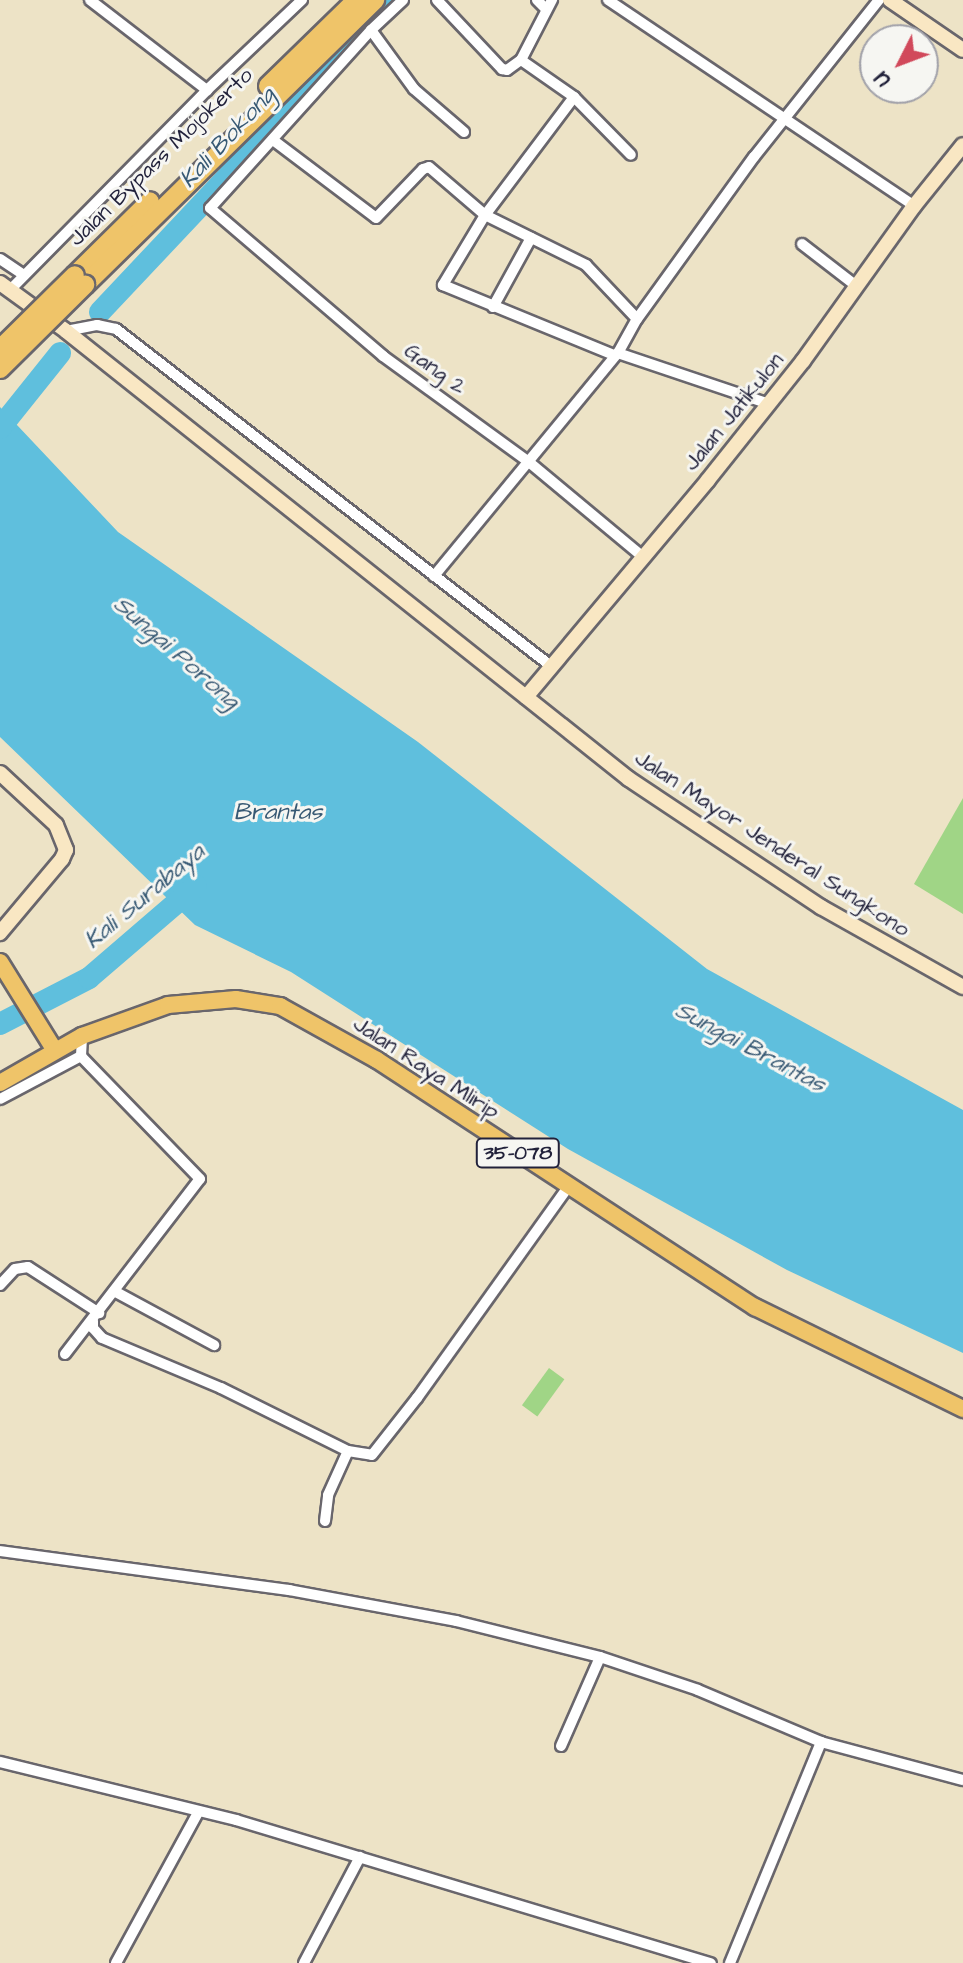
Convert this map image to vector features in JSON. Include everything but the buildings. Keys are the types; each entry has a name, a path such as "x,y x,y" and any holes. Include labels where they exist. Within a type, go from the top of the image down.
{"highway":[{"name":"Jalan Bypass Mojokerto","path":"0,369 80,280 356,0"},
{"name":"Jalan Bypass Mojokerto","path":"0,349 80,280 375,0"}],"main road":[{"path":"890,0 963,50"},
{"name":"Jalan Jatikulon","path":"526,697 803,361 855,285 963,145"},
{"name":"Jalan Mayor Jenderal Sungkono","path":"5,286 66,331 629,779 821,907 963,987"},
{"path":"0,933 62,859 66,850 56,825 1,776"},
{"path":"2,964 54,1049"},
{"name":"Jalan Raya Mlirip","path":"0,1083 54,1049 168,1005 236,999 280,1006 377,1060 755,1307 963,1409"}],"street":[{"path":"90,0 207,90"},
{"path":"5,286 24,275 207,90 302,0"},
{"path":"403,0 371,30 273,140 373,217 383,215 427,167 485,215 586,265 637,319"},
{"path":"437,0 502,69 507,70 521,60 549,4 537,0"},
{"path":"608,0 914,206"},
{"path":"434,576 616,354 637,319 785,118 879,0"},
{"path":"371,30 414,89 464,132"},
{"path":"521,60 574,97 631,155"},
{"path":"574,97 485,215 442,283 493,307 616,354 767,403"},
{"name":"Gang 2","path":"273,140 210,208 383,356 529,462 643,557"},
{"path":"493,307 531,238"},
{"path":"802,244 855,285"},
{"path":"0,259 24,275"},
{"path":"66,331 97,325 116,329 551,666"},
{"path":"65,1354 200,1179 81,1056 82,1036"},
{"path":"0,1099 81,1056"},
{"path":"96,1317 93,1328 102,1338 221,1388 348,1451 367,1456 381,1447 569,1186"},
{"path":"0,1285 15,1269 28,1267 96,1317"},
{"path":"114,1291 214,1345"},
{"path":"325,1521 328,1495 348,1451"},
{"path":"0,1551 289,1590 456,1621 600,1657 698,1690 821,1742 963,1780"},
{"path":"561,1746 600,1657"},
{"path":"730,1963 821,1742"},
{"path":"0,1762 199,1811 702,1962"},
{"path":"116,1963 199,1811"},
{"path":"304,1963 360,1857"}],"green space":[{"path":"963,798 963,914 914,884"},
{"path":"549,1368 564,1379 537,1416 522,1405"}],"water":[{"name":"Brantas","path":"0,407 118,532 418,742 707,969 963,1110 963,1353 787,1270 568,1149 291,972 195,925 0,737"}],"waterway":[{"name":"Kali Bokong","path":"100,312 394,0"},
{"name":"Kali Bokong","path":"0,428 60,353"},
{"name":"Kali Surabaya","path":"0,1024 89,978 196,886"}],"water label":[{"name":"Sungai Porong","path":"176,653"},
{"name":"Sungai Brantas","path":"750,1048"}]}
